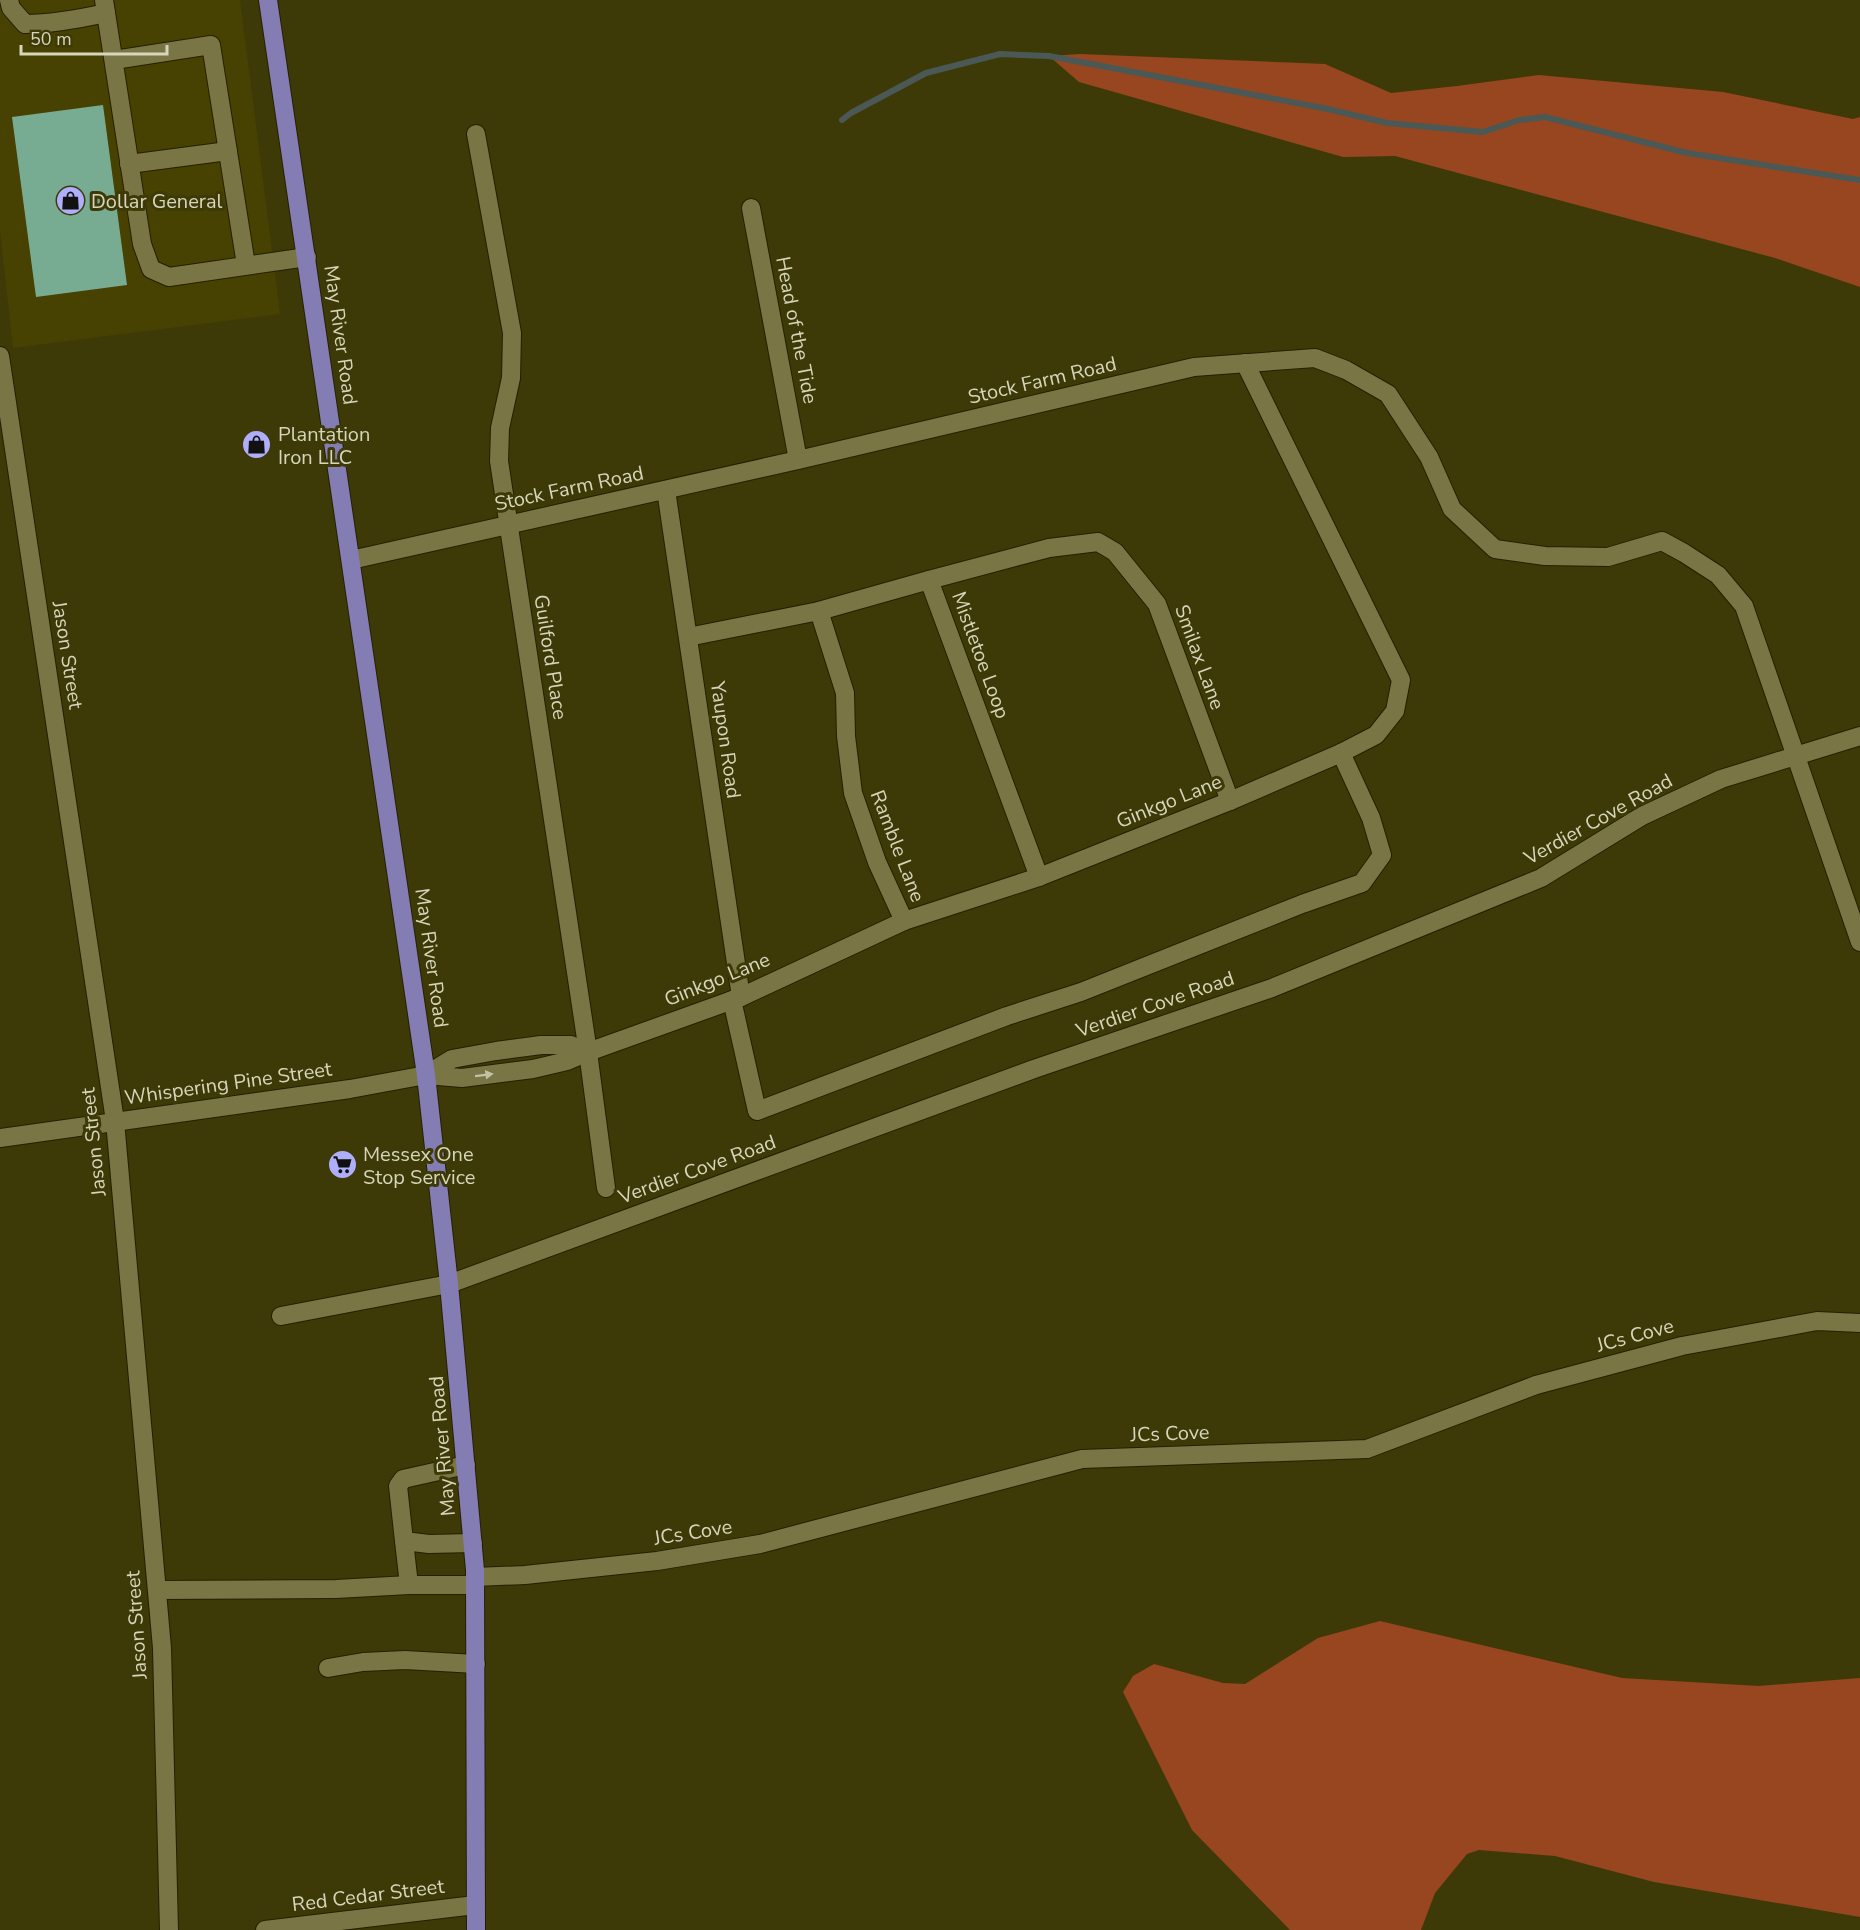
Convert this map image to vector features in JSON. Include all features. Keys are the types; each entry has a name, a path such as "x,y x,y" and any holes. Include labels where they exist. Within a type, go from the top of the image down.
{"main road":[{"name":"May River Road","path":"268,0 426,1075 449,1284 475,1581 476,1930"}],"street":[{"path":"9,0 11,8 25,24 78,20 105,6 142,244 151,269 169,277 307,257"},
{"path":"114,60 211,45 246,266"},
{"name":"Guilford Place","path":"476,134 512,333 511,378 500,428 499,461 588,1052 606,1188"},
{"path":"129,164 228,151"},
{"name":"Head of the Tide","path":"751,208 798,460"},
{"name":"Jason Street","path":"0,356 115,1121 162,1648 169,1930"},
{"name":"Stock Farm Road","path":"351,560 798,460 1194,367 1316,358 1346,369 1388,394 1429,457 1452,509 1495,549 1545,556 1608,557 1662,541 1718,575 1743,606 1796,756"},
{"name":"Ginkgo Lane","path":"426,1075 462,1078 533,1069 567,1061 737,999 904,921 1039,877 1230,801 1341,753 1376,735 1395,711 1401,680 1245,363"},
{"name":"Yaupon Road","path":"666,490 737,999 757,1111 1007,1017 1081,992 1302,904 1362,884 1382,855 1371,818 1341,753"},
{"name":"Smilax Lane","path":"929,580 1049,548 1098,542 1115,552 1156,604 1230,801"},
{"name":"Mistletoe Loop","path":"688,637 819,611 929,580 1039,877"},
{"name":"Ramble Lane","path":"819,611 845,693 846,736 853,793 877,862 904,921"},
{"name":"Verdier Cove Road","path":"281,1316 449,1284 1034,1069 1272,988 1541,878 1642,816 1721,779 1860,736"},
{"path":"1796,756 1860,942"},
{"name":"Whispering Pine Street","path":"0,1138 350,1089 426,1075"},
{"name":"JCs Cove","path":"157,1590 336,1589 409,1585 475,1581 657,1561 760,1544 1082,1459 1367,1449 1536,1385 1682,1346 1817,1322 1860,1323"},
{"path":"409,1585 398,1486 403,1479 466,1465"},
{"path":"404,1541 429,1544 473,1543"},
{"path":"328,1668 363,1662 405,1660 476,1664"},
{"name":"Red Cedar Street","path":"265,1930 475,1905"}],"shaded area":[{"path":"0,0 240,0 280,314 13,348 0,231"},
{"path":"1080,54 1325,64 1391,93 1539,75 1723,92 1853,119 1860,117 1860,287 1775,258 1395,156 1343,157 1079,82 1049,56"},
{"path":"1380,1621 1622,1678 1759,1686 1860,1678 1860,1917 1654,1882 1555,1856 1479,1850 1467,1854 1435,1893 1421,1930 1290,1930 1192,1830 1123,1692 1133,1676 1154,1664 1223,1683 1245,1684 1318,1638"}],"building":[{"name":"Dollar General","path":"103,105 127,285 36,297 12,117"}],"waterway":[{"path":"842,120 926,73 1000,54 1049,56 1328,109 1387,123 1483,132 1519,120 1545,117 1687,153 1860,180"}],"place":[{"name":"Dollar General","path":"70,201"},
{"name":"Plantation Iron LLC","path":"257,445"},
{"name":"Messex One Stop Service","path":"342,1165"}]}
